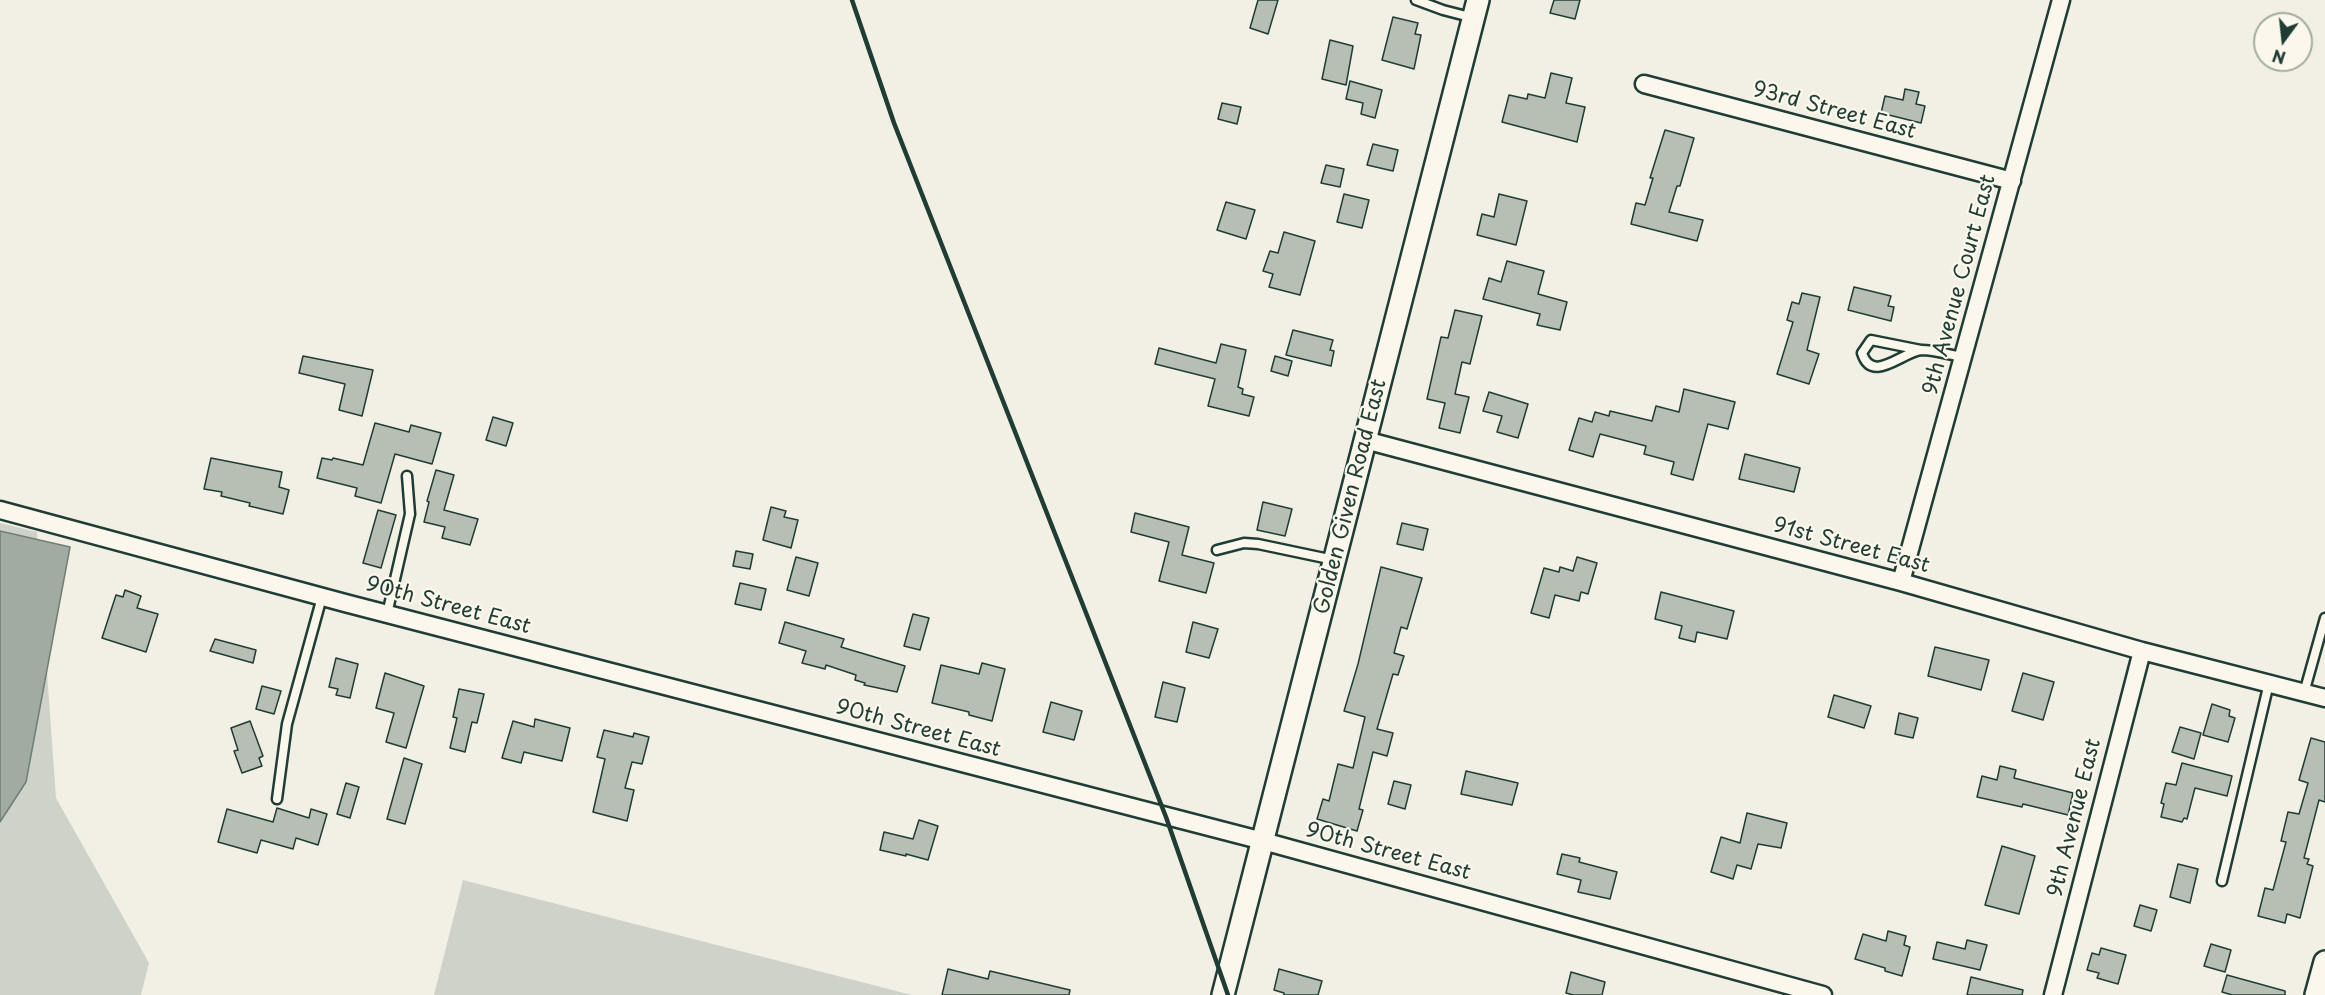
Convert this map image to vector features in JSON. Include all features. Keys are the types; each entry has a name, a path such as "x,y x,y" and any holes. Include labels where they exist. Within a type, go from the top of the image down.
{"street":[{"name":"9th Avenue Court East","path":"1901,582 2061,0"},
{"name":"Golden Given Road East","path":"1227,987 1476,9"},
{"name":"93rd Street East","path":"1644,84 2012,181"},
{"name":"91st Street East","path":"1365,440 1901,582 2142,651 2325,698"},
{"name":"90th Street East","path":"0,510 322,597 1263,841 1824,995"},
{"name":"9th Avenue East","path":"2053,995 2142,651"},
{"path":"2316,995 2325,962"}],"lane":[{"path":"1416,0 1443,10 1476,9"},
{"path":"1920,350 1879,367 1870,366 1864,360 1862,353 1871,340 1963,357"},
{"path":"387,614 410,514 407,476"},
{"path":"1216,550 1233,545 1258,544 1335,561"},
{"path":"277,799 287,724 322,597"},
{"path":"2304,693 2325,618"},
{"path":"2222,881 2269,683"}],"shaded area":[{"path":"0,523 37,532 56,798 149,963 141,995 0,995"},
{"path":"0,531 70,547 26,782 0,822"},
{"path":"463,880 912,995 434,995"}],"building":[{"path":"1258,0 1278,0 1268,34 1250,28"},
{"path":"1554,0 1580,0 1575,19 1550,13"},
{"path":"1393,17 1418,23 1415,34 1421,35 1414,69 1382,60"},
{"path":"1330,40 1353,46 1346,85 1322,79"},
{"path":"1551,73 1572,78 1566,103 1585,107 1577,142 1502,122 1509,95 1527,99 1528,94 1545,98"},
{"path":"1350,81 1382,90 1375,118 1361,114 1363,103 1346,99"},
{"path":"1905,89 1919,92 1916,104 1925,106 1921,123 1881,113 1885,96 1903,100"},
{"path":"1222,103 1241,107 1237,124 1218,119"},
{"path":"1665,130 1694,138 1680,186 1677,186 1669,212 1703,220 1697,241 1631,224 1636,203 1645,205 1653,178 1650,178"},
{"path":"1373,144 1398,150 1393,171 1367,165"},
{"path":"1326,165 1344,169 1340,187 1321,183"},
{"path":"1344,194 1369,200 1362,228 1337,222"},
{"path":"1499,194 1527,201 1516,245 1477,235 1482,214 1494,217"},
{"path":"1226,202 1255,210 1246,239 1217,230"},
{"path":"1284,232 1315,241 1300,295 1269,287 1273,274 1263,271 1270,251 1278,253"},
{"path":"1507,261 1544,271 1538,294 1567,302 1560,330 1537,325 1540,314 1483,299 1489,278 1501,282"},
{"path":"1854,287 1891,296 1888,306 1894,307 1891,321 1848,310"},
{"path":"1802,293 1820,297 1807,350 1819,354 1809,384 1777,374 1793,322 1787,320 1792,302 1799,304"},
{"path":"1455,310 1482,316 1470,364 1462,362 1455,394 1469,397 1460,433 1439,428 1445,403 1427,399 1441,337 1448,338"},
{"path":"1293,330 1333,340 1330,350 1334,351 1331,366 1286,355"},
{"path":"1221,344 1246,350 1238,387 1243,389 1242,394 1254,397 1249,416 1208,406 1215,379 1155,364 1159,348 1216,363"},
{"path":"303,356 373,370 362,416 339,410 345,384 299,373"},
{"path":"1275,356 1292,361 1288,376 1271,371"},
{"path":"1684,389 1735,402 1728,429 1708,424 1693,480 1671,474 1674,462 1644,454 1646,446 1600,434 1593,457 1569,450 1579,418 1592,422 1595,412 1609,416 1610,411 1652,421 1656,406 1679,412"},
{"path":"1489,392 1528,404 1518,438 1497,432 1502,416 1483,411"},
{"path":"493,417 513,423 506,446 486,440"},
{"path":"375,423 409,432 411,425 441,433 432,464 395,454 381,503 355,496 357,488 317,478 322,458 332,460 333,458 363,465"},
{"path":"1745,454 1800,468 1794,492 1739,479"},
{"path":"211,458 282,472 279,487 289,490 283,514 249,506 250,503 221,496 222,492 204,489"},
{"path":"436,470 454,475 444,510 478,519 470,545 442,538 445,527 424,522"},
{"path":"1263,502 1292,509 1285,536 1257,530"},
{"path":"771,507 786,511 784,517 798,520 791,548 763,540"},
{"path":"378,510 396,515 381,568 363,563"},
{"path":"1135,513 1189,527 1182,555 1214,563 1206,593 1159,581 1169,542 1131,532"},
{"path":"1402,523 1428,529 1423,550 1397,544"},
{"path":"736,551 753,554 750,569 733,566"},
{"path":"796,557 818,563 809,596 787,590"},
{"path":"1577,557 1597,563 1588,594 1581,592 1579,601 1555,595 1549,618 1531,613 1544,568 1559,572 1560,567 1573,571"},
{"path":"1381,567 1422,578 1407,629 1401,627 1394,653 1404,656 1398,675 1393,674 1377,729 1393,733 1387,756 1373,752 1359,809 1363,810 1357,831 1317,819 1323,799 1329,801 1338,764 1353,768 1365,717 1344,711 1358,664"},
{"path":"740,583 766,589 761,610 735,604"},
{"path":"125,590 141,596 137,608 158,614 146,652 102,638 116,595 123,597"},
{"path":"1661,592 1734,611 1727,639 1697,632 1695,642 1679,638 1682,626 1655,619"},
{"path":"913,614 929,618 920,650 904,646"},
{"path":"785,622 844,639 841,647 905,666 897,692 864,685 865,683 855,680 856,675 826,665 825,669 802,663 806,651 779,643"},
{"path":"1193,622 1218,629 1209,658 1186,652"},
{"path":"215,639 256,650 253,663 210,651"},
{"path":"1935,647 1989,660 1981,690 1928,676"},
{"path":"336,658 358,664 350,698 336,695 338,689 329,687"},
{"path":"982,663 1005,669 992,721 969,715 969,712 932,703 941,665 979,674"},
{"path":"385,673 424,686 406,748 386,742 394,713 376,708"},
{"path":"2023,673 2054,682 2043,720 2012,711"},
{"path":"1163,682 1185,688 1177,722 1155,717"},
{"path":"262,686 281,691 274,714 256,709"},
{"path":"459,689 484,694 477,723 472,722 465,752 450,748 457,718 453,717"},
{"path":"1834,695 1871,706 1864,728 1828,717"},
{"path":"1051,702 1082,711 1074,740 1043,732"},
{"path":"2212,704 2230,710 2229,716 2235,718 2228,742 2203,735"},
{"path":"1899,713 1918,718 1913,738 1895,734"},
{"path":"535,719 570,728 562,761 524,752 521,763 502,758 513,721 534,727"},
{"path":"250,721 263,756 259,758 262,766 242,773 234,751 238,750 231,728"},
{"path":"2180,727 2201,733 2194,759 2172,752"},
{"path":"604,730 633,737 634,733 649,737 642,764 632,762 625,788 634,790 627,821 593,812 605,759 597,757"},
{"path":"2311,738 2325,742 2325,802 2319,800 2304,858 2309,859 2307,864 2313,866 2300,918 2287,914 2285,923 2258,916 2265,888 2273,890 2286,842 2281,841 2288,812 2299,814 2308,783 2299,780"},
{"path":"404,758 422,764 405,824 387,819"},
{"path":"2182,763 2232,776 2227,796 2195,788 2187,819 2184,818 2182,822 2161,817 2164,804 2161,803 2166,783 2176,785"},
{"path":"2000,766 2016,770 2014,778 2073,793 2068,815 2023,804 2022,807 1977,797 1982,776 1997,780"},
{"path":"1466,771 1518,783 1512,805 1461,794"},
{"path":"1394,781 1411,785 1405,809 1388,804"},
{"path":"346,783 359,787 350,818 337,814"},
{"path":"277,808 309,818 311,809 327,814 318,845 296,838 293,849 261,840 257,853 218,842 227,809 273,822"},
{"path":"1747,813 1787,823 1781,848 1758,844 1751,869 1737,865 1733,879 1711,872 1721,837 1740,843"},
{"path":"919,820 938,826 928,860 880,850 884,832 913,839"},
{"path":"2002,846 2035,856 2019,914 1985,905"},
{"path":"1562,854 1580,858 1579,862 1617,872 1610,899 1578,892 1581,880 1557,874"},
{"path":"2178,864 2198,869 2190,903 2170,897"},
{"path":"2140,905 2157,910 2151,931 2134,926"},
{"path":"1888,931 1906,936 1904,945 1910,947 1902,976 1855,959 1863,934 1886,941"},
{"path":"1967,940 1987,945 1980,970 1933,959 1937,942 1965,949"},
{"path":"2211,944 2231,950 2225,972 2204,966"},
{"path":"2101,948 2126,955 2118,984 2097,978 2099,973 2087,970 2092,953 2099,955"},
{"path":"948,969 988,979 990,971 1070,990 1069,995 942,995"},
{"path":"1279,969 1322,981 1318,995 1284,995 1274,990"},
{"path":"1571,972 1605,982 1602,995 1566,993"},
{"path":"2227,975 2285,991 2285,995 2232,995 2222,992"},
{"path":"1971,977 2023,990 2022,995 1967,995"}],"railway":[{"path":"852,0 894,123 1166,817 1228,995"}]}
